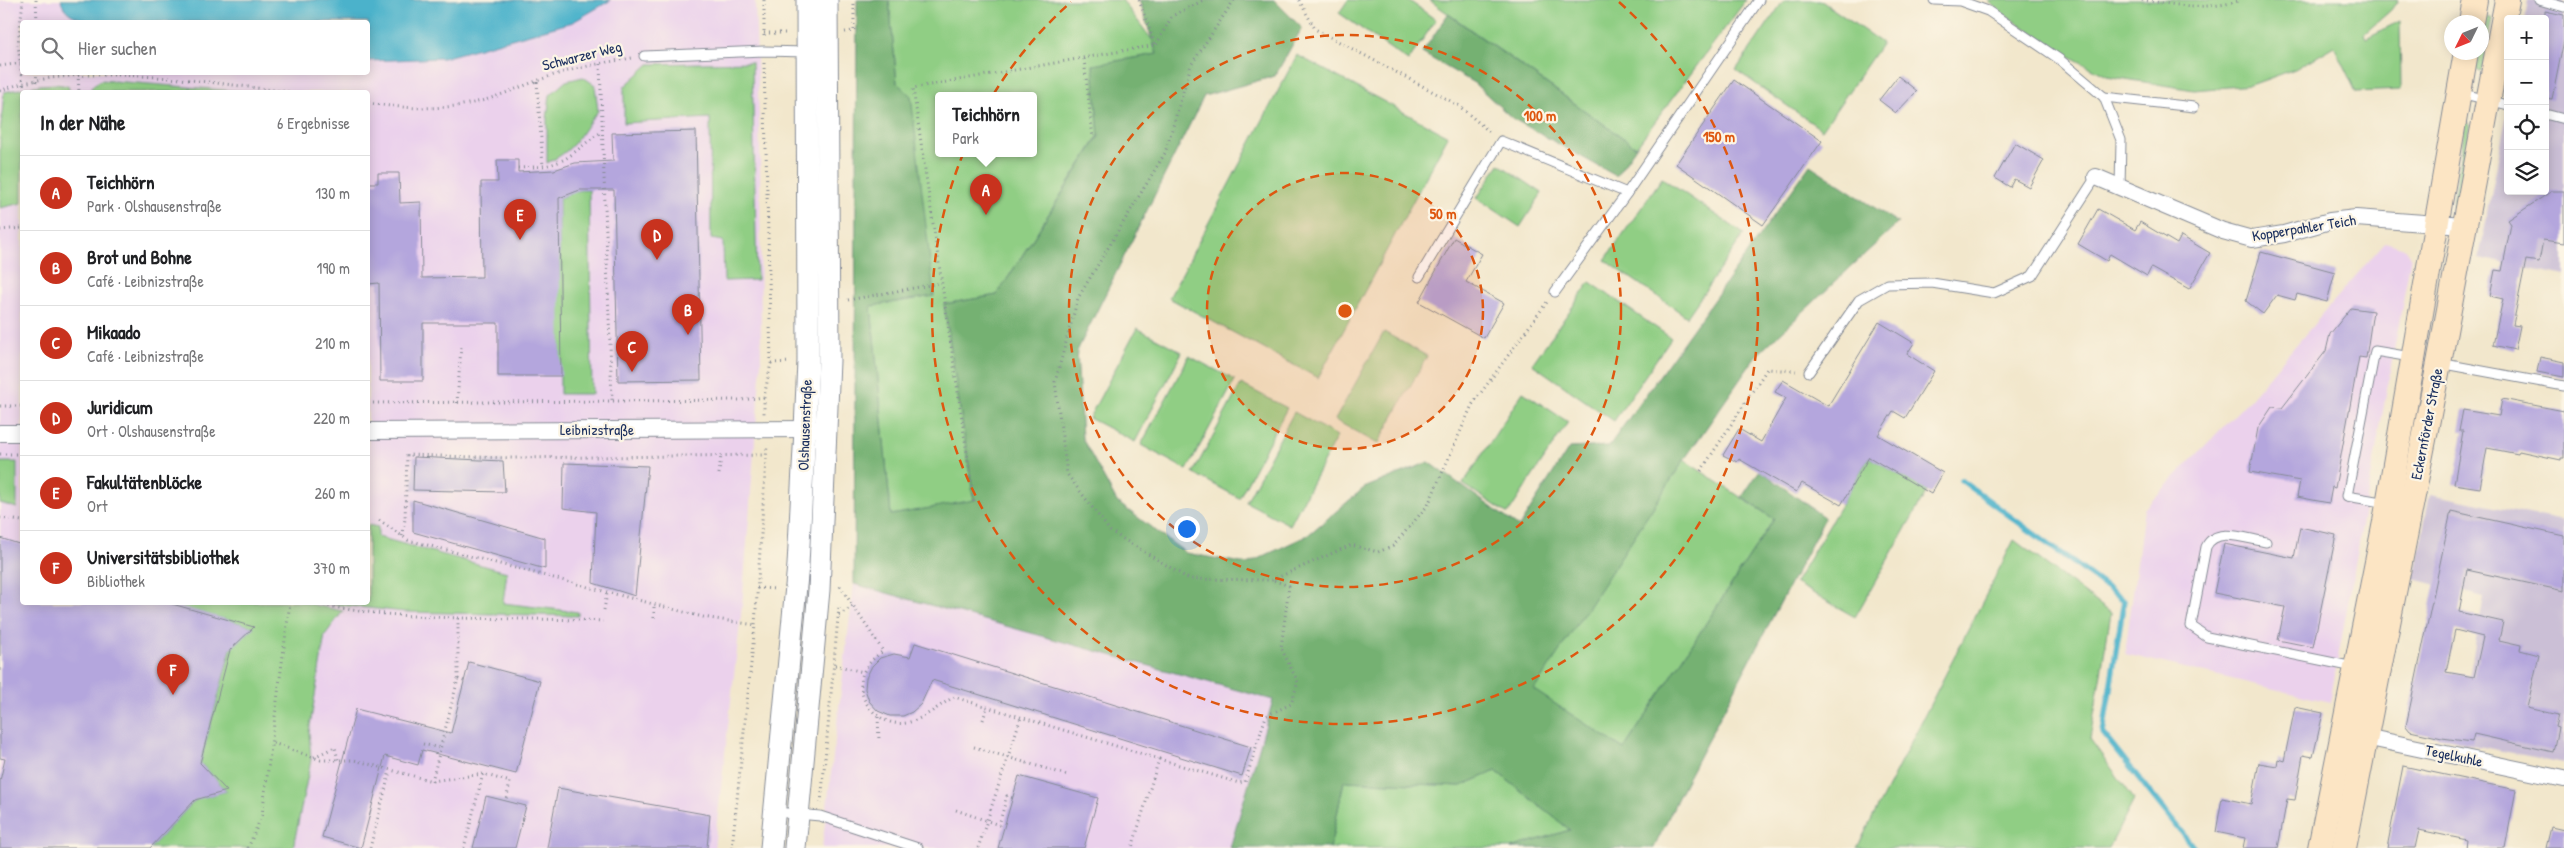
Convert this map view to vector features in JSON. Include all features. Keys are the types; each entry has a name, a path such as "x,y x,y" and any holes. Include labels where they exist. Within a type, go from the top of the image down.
{"main road":[{"path":"2472,15 2475,0"},
{"name":"Eckernförder Straße","path":"2320,848 2355,735 2439,363 2464,226 2498,103 2508,1"},
{"name":"Eckernförder Straße","path":"2344,848 2355,735 2357,668 2414,358 2465,60"}],"street":[{"name":"Olshausenstraße","path":"795,848 819,590 815,429 808,361 807,0"},
{"name":"Olshausenstraße","path":"772,848 798,565 830,300 827,0"},
{"name":"Kopperpahler Teich","path":"2096,177 2223,231 2252,239 2284,234 2321,223 2344,219 2464,226"},
{"name":"Leibnizstraße","path":"370,431 815,429"},
{"path":"0,433 20,433"},
{"name":"Tegelkuhle","path":"2355,735 2564,780"}],"lane":[{"path":"1555,292 1627,193 1759,0"},
{"path":"1934,0 1960,1 1988,11 2059,59 2104,97 2121,140 2120,188"},
{"path":"2539,0 2564,7"},
{"name":"Schwarzer Weg","path":"644,56 764,51 808,52"},
{"path":"2459,93 2498,103"},
{"path":"2104,97 2194,107"},
{"path":"2549,115 2564,119"},
{"path":"1419,277 1502,141 1627,193"},
{"path":"1809,372 1859,300 1887,284 1932,283 1994,292 2032,276 2096,177"},
{"path":"2388,503 2348,496 2375,351 2414,358"},
{"path":"2439,363 2564,386"},
{"path":"2266,542 2218,534 2210,538 2206,547 2192,626 2207,637 2357,668"},
{"path":"776,812 841,821 918,848"}],"path":[{"path":"21,20 23,0"},
{"path":"36,0 37,20"},
{"path":"764,0 764,33"},
{"path":"848,32 854,31 854,0"},
{"path":"1139,0 1156,45"},
{"path":"974,500 913,88 1084,60 1156,45 1172,16 1204,0"},
{"path":"840,586 883,651 871,660 863,672 862,688 866,703 878,717 893,723 910,722 954,697 1240,783 1244,782 1266,716 1290,704 1298,682 1281,648 1289,586 1272,580 1188,580 1110,531 1067,474 1056,382 1078,298 1165,154 1191,65 1234,0"},
{"path":"1299,0 1315,29 1458,105 1502,141"},
{"path":"2142,0 2182,6 2226,5 2241,0"},
{"path":"20,26 18,44 20,54"},
{"path":"732,848 755,625 764,455 767,449 764,397 771,363 764,51"},
{"name":"Schwarzer Weg","path":"370,103 398,108 430,109 456,106 485,100 559,73 644,56"},
{"path":"1084,60 1093,138"},
{"path":"0,66 20,63"},
{"path":"600,64 612,400"},
{"path":"23,75 23,85"},
{"path":"36,75 36,82"},
{"path":"0,91 73,75"},
{"path":"78,75 79,90"},
{"path":"96,75 150,78 270,90"},
{"path":"537,82 544,166"},
{"path":"518,168 544,166 567,158 585,142 602,132"},
{"path":"0,230 20,228"},
{"path":"830,300 848,300 941,283"},
{"path":"1272,580 1351,545 1378,552 1393,546 1428,505 1472,405 1555,292"},
{"path":"457,403 461,347"},
{"path":"1701,470 1767,369 1809,372"},
{"path":"370,403 742,400 764,397"},
{"path":"0,406 20,406"},
{"path":"0,454 20,454"},
{"path":"402,536 405,519 407,454 512,458 764,455"},
{"path":"720,474 721,455"},
{"path":"0,518 20,521"},
{"path":"379,520 408,540 654,605 703,617 755,625"},
{"path":"757,588 776,589"},
{"path":"604,610 606,593"},
{"path":"248,848 262,815 273,743 290,605"},
{"path":"325,605 352,610 458,617 603,621"},
{"path":"654,605 654,618"},
{"path":"838,615 853,606"},
{"path":"432,781 458,679 458,617"},
{"path":"835,665 863,672"},
{"path":"458,679 464,681"},
{"path":"982,720 986,707"},
{"path":"878,717 879,740"},
{"path":"978,848 1021,717"},
{"path":"273,743 314,757 354,760 432,781 483,774 510,782 506,801"},
{"path":"423,744 439,748"},
{"path":"314,757 335,746 338,760"},
{"path":"974,747 1067,775"},
{"path":"1132,848 1159,759"},
{"path":"370,848 390,770"},
{"path":"464,848 483,774"},
{"path":"956,810 999,825 1007,796 1012,798"}],"shaded area":[{"path":"0,0 755,0 760,154 761,364 742,606 714,848 0,848"},
{"path":"2528,0 2564,0 2564,276 2479,258 2504,129 2504,195 2549,195 2549,15 2526,15"},
{"path":"2385,242 2405,248 2411,257 2330,702 2125,654 2144,509 2245,404"},
{"path":"2430,494 2564,521 2564,763 2457,742 2484,597 2414,579"},
{"path":"854,584 1274,700 1230,848 822,848"}],"green space":[{"path":"857,0 889,0 897,83 911,96 934,296 871,306 891,515 974,500 944,304 997,295 1099,136 1093,65 1157,54 1139,0 1274,0 1302,28 1275,76 1204,96 1077,351 1082,438 1117,502 1186,553 1247,564 1308,535 1364,488 1429,462 1519,527 1569,448 1609,446 1810,165 1898,223 1757,355 1684,460 1534,690 1624,749 1774,519 1742,497 1760,470 1825,518 1683,787 1654,848 1511,848 1570,830 1496,771 1461,786 1344,781 1330,848 1230,848 1273,700 854,584"},
{"path":"889,0 1122,0 1156,45 1157,54 1093,65 1099,135 997,295 944,304 974,501 891,515 871,306 933,296 897,83"},
{"path":"1348,0 1408,0 1436,20 1408,61 1339,13"},
{"path":"1429,0 1746,0 1636,147"},
{"path":"1784,0 1820,0 1882,43 1822,130 1736,70"},
{"path":"1988,0 2398,0 2391,10 2364,34 2366,38 2400,21 2401,90 2356,92 2334,46 2295,69 2251,85 2194,90 2107,76 2069,56 2002,13"},
{"path":"1448,14 1636,147 1616,176 1512,118 1474,83 1422,53"},
{"path":"2489,18 2492,18 2489,34"},
{"path":"1297,55 1448,136 1318,378 1169,298"},
{"path":"2475,60 2484,60 2482,71 2473,69"},
{"path":"752,62 757,280 724,281 723,241 711,239 710,118 624,123 624,87 649,64"},
{"path":"583,77 595,85 598,111 571,147 547,163 547,119 550,95 566,81"},
{"path":"101,80 223,90 91,90 93,85"},
{"path":"56,84 68,86 69,90 20,90 20,203 0,208 0,135 4,92"},
{"path":"2467,122 2471,125 2456,209 2452,211 2465,124"},
{"path":"1499,164 1542,193 1520,227 1477,198"},
{"path":"1662,178 1744,234 1687,317 1605,260"},
{"path":"580,190 589,190 592,394 560,394 559,198"},
{"path":"1590,282 1671,338 1614,421 1532,364"},
{"path":"1137,328 1182,352 1135,442 1089,418"},
{"path":"1384,332 1427,356 1378,444 1335,420"},
{"path":"1189,356 1235,380 1187,470 1141,445"},
{"path":"1241,384 1287,408 1239,498 1193,473"},
{"path":"1523,392 1568,422 1508,514 1463,484"},
{"path":"1294,412 1337,436 1290,525 1246,502"},
{"path":"1869,457 1927,491 1855,617 1795,583"},
{"path":"1684,460 1774,519 1624,749 1533,690"},
{"path":"0,462 17,462 17,508 0,503"},
{"path":"370,525 378,527 378,537 507,572 503,603 578,612 578,616 405,612 340,605 370,605"},
{"path":"2014,540 2111,613 2090,739 2134,799 2109,848 1857,848"},
{"path":"172,605 314,605 343,611 325,635 309,732 311,760 293,848 150,848 202,793 205,797 227,791 200,763 233,641 237,643 254,627"},
{"path":"1496,771 1570,830 1511,848 1330,848 1344,781 1461,786"}],"water":[{"path":"61,0 611,0 573,22 443,58 370,61 370,20 87,20 75,17 63,6"}],"building":[{"path":"2545,11 2564,15 2564,40 2552,99 2549,99 2549,15 2545,15"},
{"path":"1898,76 1917,91 1896,113 1879,100"},
{"path":"1734,80 1822,141 1763,225 1676,164"},
{"path":"696,131 701,380 618,381 614,190 580,190 559,198 561,376 498,376 498,323 423,323 423,381 380,381 379,283 370,284 370,183 378,183 378,173 399,173 400,203 421,202 422,278 482,277 481,182 498,182 497,160 518,160 518,172 554,170 575,163 613,161 612,133"},
{"path":"2015,143 2044,160 2029,187 2014,179 2010,187 1995,178"},
{"path":"2552,191 2564,191 2564,243 2543,240 2539,262 2526,260 2513,325 2520,326 2515,350 2493,345 2503,299 2490,296 2495,270 2502,271 2511,224 2508,220 2546,195 2549,195"},
{"path":"2098,209 2135,230 2140,222 2177,244 2181,236 2210,253 2189,289 2151,268 2147,276 2110,254 2107,261 2078,244"},
{"path":"1454,238 1482,254 1466,282 1504,303 1484,338 1419,302"},
{"path":"2261,252 2335,272 2327,302 2297,294 2295,300 2277,295 2263,314 2246,301"},
{"path":"2351,308 2373,311 2366,358 2359,357 2335,488 2332,487 2329,503 2297,497 2300,481 2250,472 2258,428 2272,407 2282,408 2326,351 2330,334"},
{"path":"1879,322 1914,343 1907,354 1934,371 1905,418 1893,411 1878,435 1943,473 1931,494 1869,457 1841,505 1802,483 1796,492 1739,459 1737,462 1723,455 1739,429 1761,442 1786,398 1775,392 1783,380 1828,406"},
{"path":"2540,357 2564,362 2564,377 2537,372"},
{"path":"2502,399 2564,411 2564,458 2561,458 2561,460 2519,451 2518,454 2487,448 2480,488 2454,484 2463,431 2459,431 2463,410 2499,416"},
{"path":"414,457 503,461 505,492 413,490"},
{"path":"564,463 648,466 635,596 593,583 596,512 563,508"},
{"path":"413,500 545,538 545,569 413,532"},
{"path":"2451,511 2564,536 2564,591 2467,570 2459,612 2503,622 2499,640 2521,645 2520,650 2539,655 2527,708 2558,715 2555,727 2558,728 2553,752 2474,734 2472,742 2442,738 2410,731 2406,726","holes":["2455,630 2483,637 2474,677 2446,672"]},
{"path":"2300,527 2336,535 2313,647 2278,640 2285,607 2214,593 2224,544 2294,558"},
{"path":"0,538 20,544 20,605 176,605 254,627 230,650 200,763 227,791 195,800 150,848 0,848 0,781 5,759 0,758"},
{"path":"915,643 1251,747 1242,776 932,680 921,704 912,712 903,716 890,716 878,711 869,701 865,689 866,678 872,666 880,658 894,654 910,657"},
{"path":"469,662 540,681 516,774 422,750 418,765 385,756 361,848 322,837 356,709 451,733"},
{"path":"2295,707 2323,713 2313,757 2303,755 2295,800 2287,799 2278,848 2243,848 2245,838 2216,832 2222,798 2251,804 2259,763 2277,766 2278,759 2284,761"},
{"path":"2403,766 2516,790 2505,848 2466,848 2467,840 2419,830 2415,848 2387,848"},
{"path":"1019,776 1098,798 1084,848 998,848"},
{"path":"558,788 710,815 707,848 547,848"},
{"path":"486,796 526,806 515,848 473,848"},
{"path":"2551,827 2564,830 2564,848 2546,848"}],"waterway":[{"path":"1961,480 2124,600 2103,733 2194,848"}],"place":[{"name":"Teichhörn","path":"986,215"},
{"name":"Fakultätenblöcke","path":"520,240"},
{"name":"Juridicum","path":"657,260"},
{"name":"Brot und Bohne","path":"688,335"},
{"name":"Mikaado","path":"632,372"},
{"name":"Universitätsbibliothek","path":"173,695"}]}
